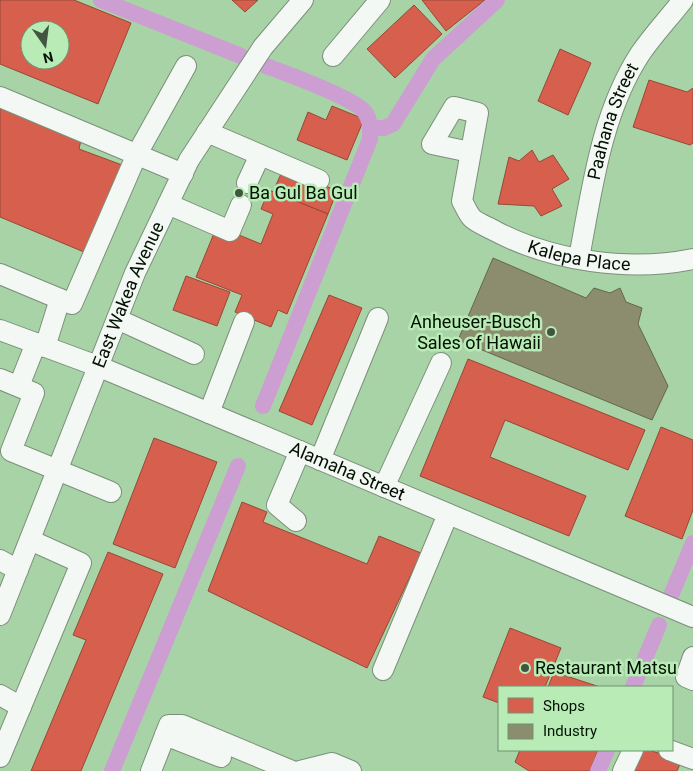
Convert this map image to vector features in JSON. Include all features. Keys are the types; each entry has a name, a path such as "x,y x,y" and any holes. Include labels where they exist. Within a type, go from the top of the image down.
{"street":[{"name":"East Wakea Avenue","path":"0,614 100,367 135,273 168,204 207,132 262,47 303,0"},
{"path":"333,56 380,0"},
{"name":"Paahana Street","path":"578,258 598,157 619,96 640,55 683,0"},
{"path":"0,274 72,304 137,154 186,66"},
{"path":"0,97 183,174"},
{"path":"207,132 319,180"},
{"name":"Kalepa Place","path":"470,152 462,201 472,218 543,252 578,258 651,264 693,259"},
{"path":"247,183 260,155"},
{"path":"168,204 230,231 240,205"},
{"path":"18,386 41,345 60,299"},
{"path":"320,460 378,318"},
{"path":"117,319 194,354"},
{"path":"209,413 244,322"},
{"name":"Alamaha Street","path":"0,330 100,367 693,617"},
{"path":"384,487 441,363"},
{"path":"0,379 34,393 11,451 111,492"},
{"path":"296,521 277,505 300,451"},
{"path":"382,670 448,514"},
{"path":"0,757 82,563 30,540"},
{"path":"0,560 18,570"},
{"path":"693,657 686,677 693,680"},
{"path":"0,695 21,707"},
{"path":"151,771 169,725 182,725 292,771"},
{"path":"165,735 256,771"},
{"path":"623,771 633,751"},
{"path":"671,751 693,759"},
{"path":"300,771 321,768 332,763 351,771"}],"shaded area":[{"path":"0,0 693,0 693,771 0,771"}],"building: Shops":[{"path":"0,0 74,0 131,23 98,104 0,64"},
{"path":"232,0 258,0 245,12"},
{"path":"422,0 485,0 446,31"},
{"path":"414,5 442,34 395,78 367,49"},
{"path":"560,49 591,63 568,115 538,101"},
{"path":"649,80 687,92 693,88 693,143 690,145 633,127"},
{"path":"332,106 364,119 347,160 297,140 308,112 326,120"},
{"path":"0,107 81,140 79,149 122,165 84,252 0,217"},
{"path":"532,150 539,162 553,155 569,179 552,189 562,206 541,216 534,206 498,204 509,157 519,161"},
{"path":"284,167 337,191 328,214 273,192"},
{"path":"269,190 328,214 287,314 278,310 271,327 235,312 242,295 196,277 217,226 261,244 273,214 261,209"},
{"path":"186,276 230,292 217,326 173,310"},
{"path":"329,295 362,308 312,425 279,411"},
{"path":"468,359 645,430 628,470 505,420 490,457 586,496 569,536 420,476"},
{"path":"661,427 693,440 693,510 682,539 625,516"},
{"path":"154,438 217,462 175,568 113,544"},
{"path":"242,502 267,512 263,522 367,564 379,536 421,553 367,668 208,591"},
{"path":"108,552 163,574 81,771 31,771 86,640 73,635"},
{"path":"510,628 561,648 545,686 498,686 498,703 483,697"},
{"path":"554,672 597,686 548,686"},
{"path":"520,751 598,751 590,771 529,771 515,762"},
{"path":"641,751 651,751 682,760 677,771 631,771"}],"building: Industry":[{"name":"Anheuser-Busch Sales of Hawaii","path":"493,258 586,298 594,288 610,293 620,288 626,302 642,308 638,324 668,386 652,420 458,340"}],"waterway":[{"path":"101,0 241,56"},
{"path":"370,128 384,128 393,124 433,59 497,0"},
{"path":"263,406 370,139 370,124 367,116 355,104 317,86 266,66"},
{"path":"112,771 238,466"},
{"path":"672,593 693,543"},
{"path":"633,686 659,625"},
{"path":"598,771 607,751"}],"place":[{"name":"Ba Gul Ba Gul","path":"239,193"},
{"name":"Anheuser-Busch Sales of Hawaii","path":"551,332"},
{"name":"Restaurant Matsu","path":"525,668"}]}
